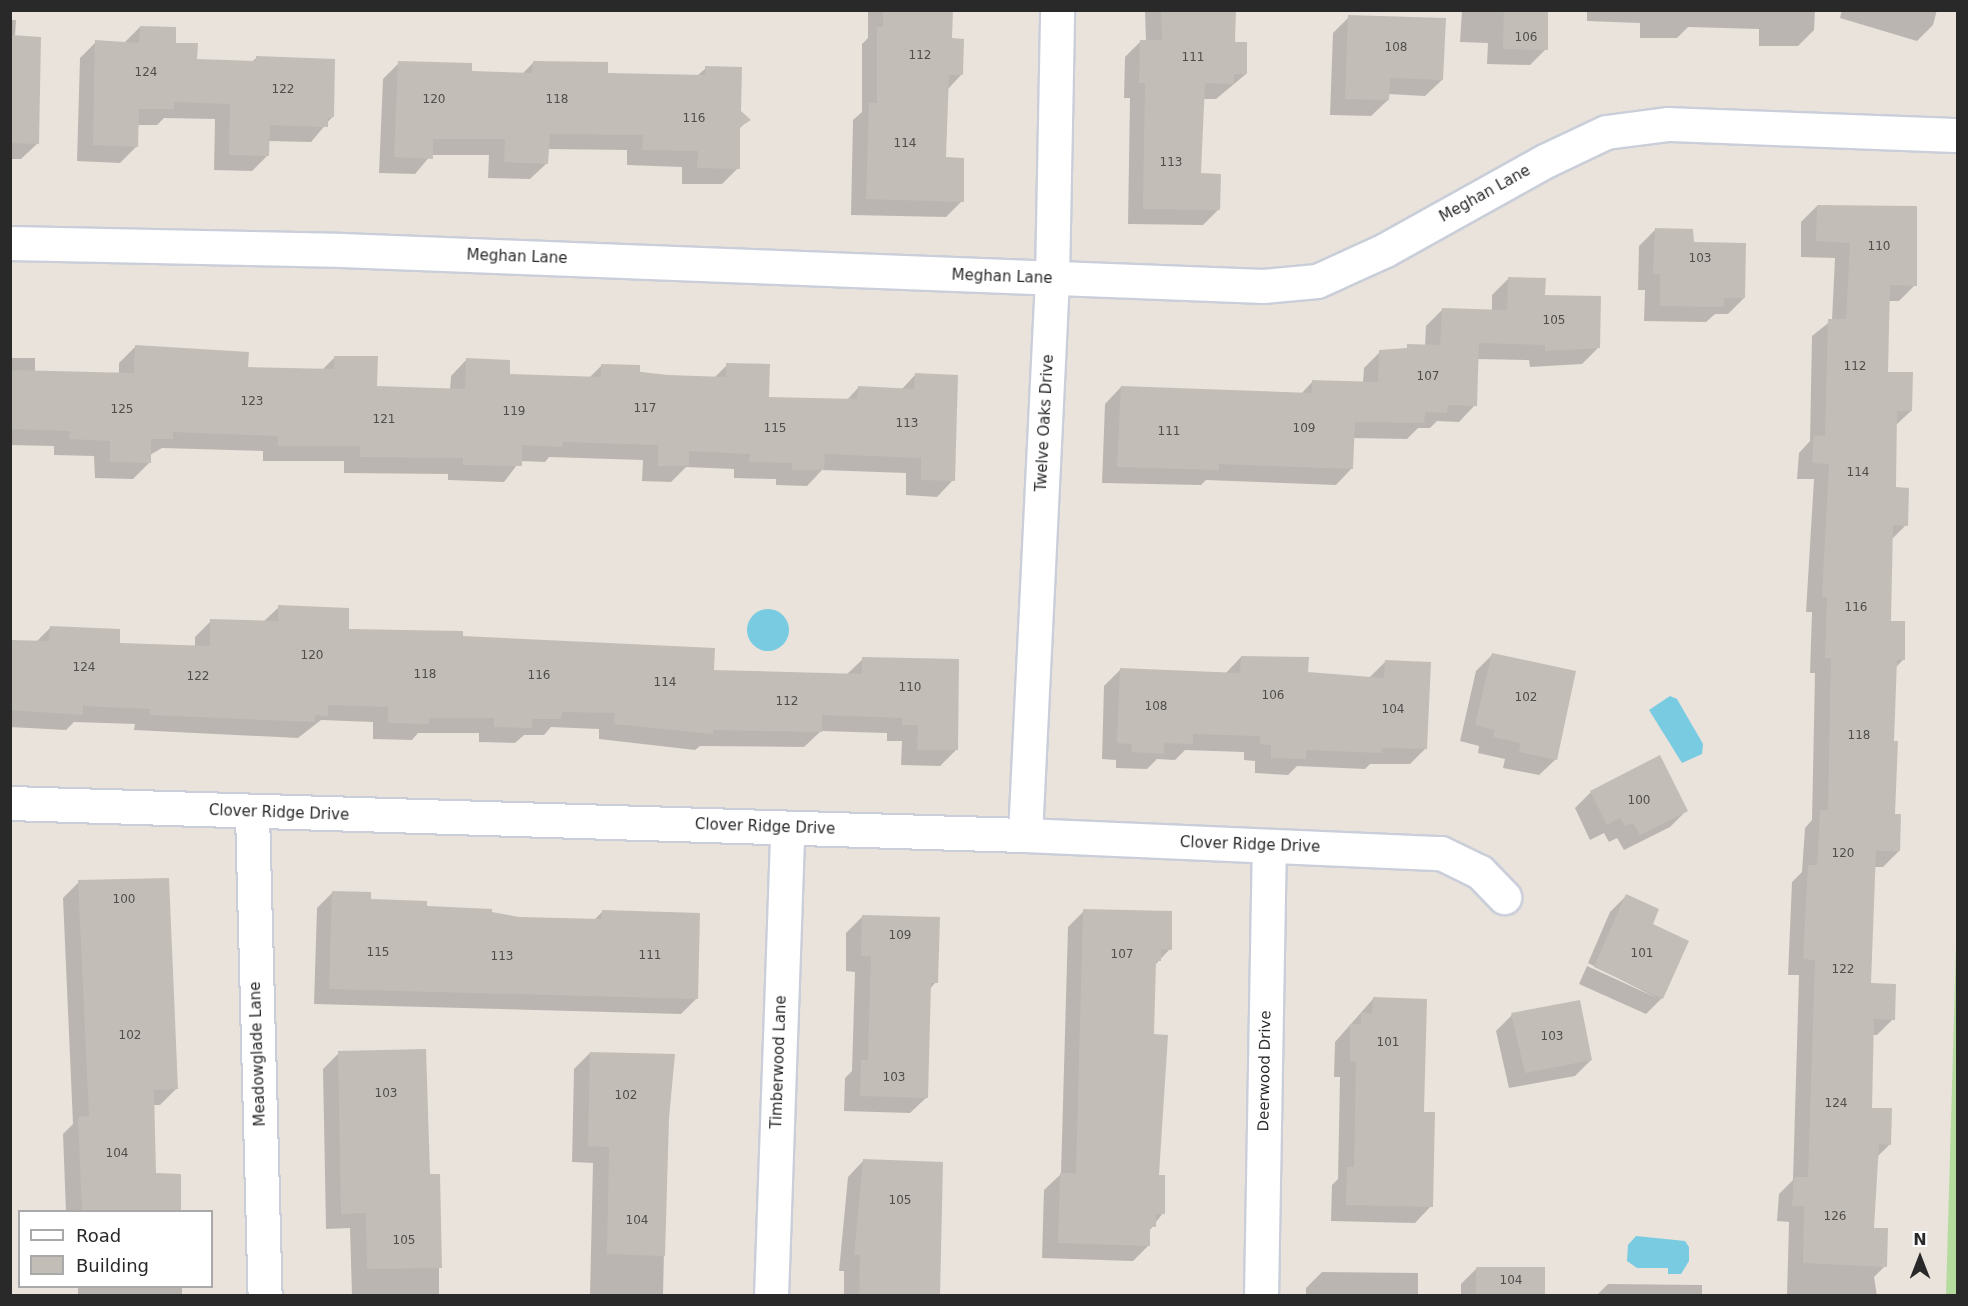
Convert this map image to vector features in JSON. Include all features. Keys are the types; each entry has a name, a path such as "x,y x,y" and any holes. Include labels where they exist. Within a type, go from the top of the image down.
{"street":[{"name":"Twelve Oaks Drive","path":"1025,836 1052,279 1058,10"},
{"name":"Meghan Lane","path":"10,243 341,250 1263,286 1317,281 1385,250 1547,160 1606,132 1668,124 1958,135"},
{"name":"Clover Ridge Drive","path":"10,803 252,813 1025,836 1441,853 1480,872 1504,897"},
{"name":"Meadowglade Lane","path":"252,813 265,1296"},
{"name":"Timberwood Lane","path":"771,1296 787,828"},
{"name":"Deerwood Drive","path":"1261,1296 1269,846"}],"green space":[{"path":"1956,947 1958,1295 1946,1296 1946,1295"}],"water":[{"path":"768,609 783,615 789,630 783,645 768,651 753,645 747,630 753,615"},
{"path":"1670,696 1677,699 1703,744 1702,754 1682,763 1649,710"},
{"path":"1636,1236 1685,1241 1689,1247 1689,1261 1681,1274 1668,1274 1668,1268 1637,1268 1627,1261 1628,1245"}],"building":[{"path":"883,10 953,10 952,38 964,39 963,75 949,75 946,157 964,158 964,202 866,199 869,103 877,103 877,27 883,27"},
{"path":"1161,10 1236,10 1235,42 1247,42 1247,74 1234,74 1234,84 1205,83 1201,173 1221,174 1220,210 1143,209 1145,83 1139,83 1140,40 1162,40"},
{"path":"1504,10 1548,10 1548,50 1503,49"},
{"path":"1348,15 1446,18 1443,80 1390,78 1389,100 1345,99"},
{"path":"140,26 176,27 176,43 198,43 197,59 256,61 256,56 335,59 334,117 328,118 328,127 270,125 269,156 229,155 230,104 174,102 174,109 139,109 138,147 93,145 95,40 139,43"},
{"path":"10,35 41,37 39,144 10,143"},
{"path":"398,61 472,63 472,71 532,73 533,61 608,62 608,73 705,75 705,66 742,67 741,111 751,120 740,127 740,169 697,168 698,151 642,150 643,135 550,134 548,164 504,162 505,139 433,139 433,159 394,157"},
{"path":"1817,205 1917,206 1917,286 1890,285 1888,372 1913,372 1912,411 1897,411 1896,487 1909,488 1908,526 1893,525 1891,621 1905,621 1905,660 1897,660 1894,741 1898,741 1895,814 1901,814 1900,851 1876,851 1871,983 1896,984 1895,1020 1874,1019 1872,1108 1892,1108 1891,1145 1879,1144 1874,1228 1888,1228 1887,1267 1803,1263 1804,1206 1792,1206 1794,1177 1808,1177 1815,960 1803,959 1808,865 1817,865 1820,810 1828,810 1831,658 1825,658 1827,597 1822,597 1829,464 1812,463 1814,435 1825,436 1828,319 1846,319 1850,243 1816,241"},
{"path":"1655,228 1693,229 1694,242 1746,243 1745,298 1724,298 1724,307 1660,306 1660,274 1653,274"},
{"path":"1508,277 1546,278 1545,295 1601,296 1600,348 1545,351 1545,345 1479,343 1477,406 1448,405 1447,413 1425,412 1424,423 1355,422 1353,469 1219,464 1219,470 1117,467 1121,386 1312,393 1312,380 1378,382 1379,350 1407,348 1407,344 1440,345 1442,308 1507,310"},
{"path":"135,345 249,352 248,367 334,369 334,356 378,356 377,386 465,389 466,358 510,360 510,374 601,377 601,364 640,365 640,372 726,377 726,363 770,364 769,397 857,399 858,386 914,389 915,373 958,375 955,481 921,480 921,458 825,454 824,470 792,470 792,463 749,462 750,454 689,451 689,466 658,466 658,445 563,442 562,447 522,445 522,466 463,465 463,458 360,457 360,446 278,446 278,436 173,432 173,439 151,439 151,463 110,462 110,441 69,439 70,431 10,429 10,370 134,373"},
{"path":"278,605 349,608 349,629 463,631 463,636 715,648 714,670 862,674 862,657 959,659 958,750 917,750 918,725 902,725 902,718 822,715 822,732 713,730 713,734 614,724 615,713 562,712 561,719 532,719 532,728 494,727 494,718 429,718 429,724 388,723 388,707 328,705 328,716 315,715 315,722 150,715 150,709 83,706 83,715 10,710 10,640 49,641 50,626 120,629 120,643 210,646 210,619 278,621"},
{"path":"1492,653 1576,671 1557,760 1519,752 1521,743 1493,737 1495,730 1475,725"},
{"path":"1241,656 1309,657 1308,672 1384,678 1385,660 1431,662 1427,749 1382,748 1382,753 1306,750 1306,759 1271,758 1271,745 1260,744 1260,736 1193,734 1193,744 1164,743 1164,754 1132,752 1131,744 1117,743 1120,668 1240,673"},
{"path":"1660,755 1688,811 1640,835 1633,823 1625,826 1620,818 1607,825 1590,791"},
{"path":"169,878 178,1089 154,1090 156,1173 181,1174 181,1210 82,1210 78,1117 89,1116 78,880"},
{"path":"332,891 371,892 371,899 427,901 427,906 492,909 492,912 519,917 602,919 602,910 700,913 698,999 329,989"},
{"path":"1626,894 1659,909 1653,924 1689,941 1663,999 1594,967"},
{"path":"1083,909 1172,911 1172,950 1161,949 1161,961 1156,961 1154,1034 1168,1035 1159,1175 1165,1175 1165,1214 1156,1214 1156,1227 1150,1227 1150,1246 1058,1243 1060,1173 1076,1173"},
{"path":"862,915 940,917 938,983 931,983 928,1098 860,1096 861,1060 868,1060 871,956 861,956"},
{"path":"1373,997 1427,999 1424,1112 1435,1112 1433,1207 1346,1205 1347,1167 1354,1167 1356,1062 1350,1061 1350,1024 1361,1024 1361,1013 1372,1013"},
{"path":"1580,1000 1592,1060 1525,1073 1511,1013"},
{"path":"426,1049 430,1174 440,1174 442,1268 367,1269 366,1213 341,1214 338,1051"},
{"path":"590,1052 675,1054 669,1118 665,1256 607,1254 609,1147 588,1146"},
{"path":"863,1159 943,1162 940,1296 859,1296 860,1255 854,1255"},
{"path":"1476,1267 1545,1267 1545,1296 1476,1296"}]}
